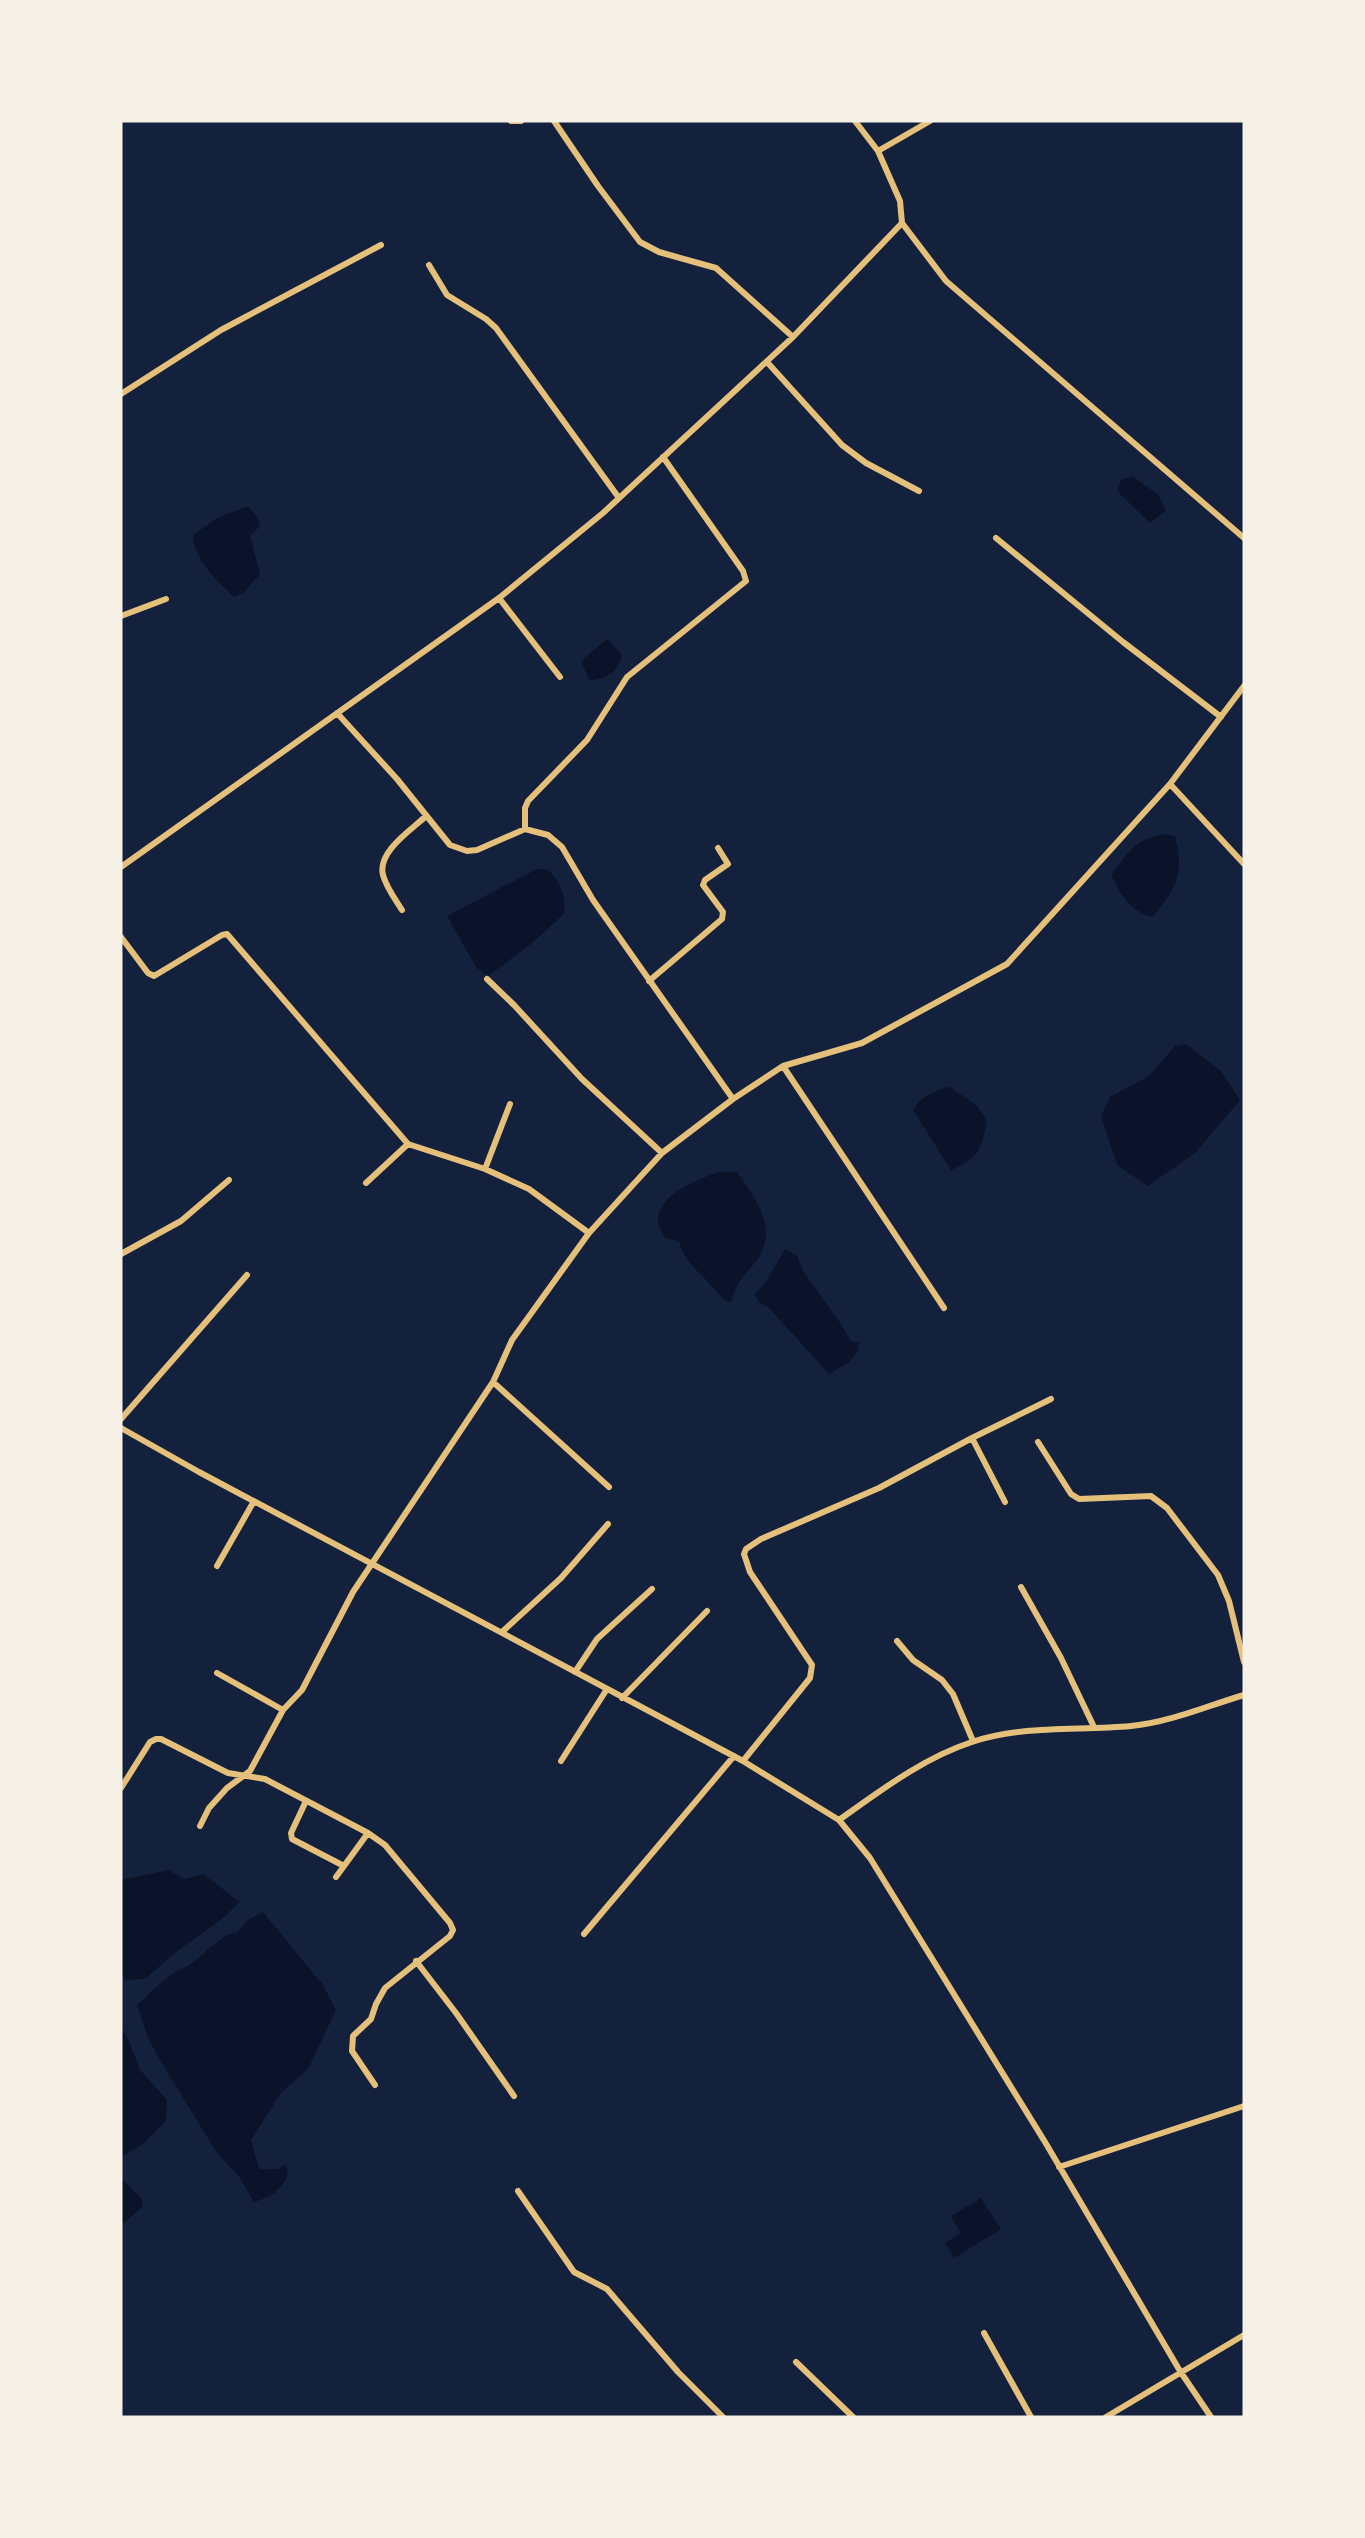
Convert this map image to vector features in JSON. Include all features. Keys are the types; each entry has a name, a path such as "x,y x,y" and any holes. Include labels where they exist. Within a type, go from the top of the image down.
{"street":[{"path":"512,121 521,121"},
{"path":"554,121 640,242 659,252 716,268 793,337"},
{"path":"855,121 878,151 900,201 902,223 946,281 1244,538"},
{"path":"878,151 930,121"},
{"path":"121,867 499,598 619,498 767,362 902,223"},
{"path":"121,394 220,330 381,245"},
{"path":"429,265 447,295 496,328 619,498"},
{"path":"767,362 842,445 866,463 919,491"},
{"path":"525,829 525,808 528,801 587,740 626,677 746,581 743,571 663,457"},
{"path":"996,538 1221,717"},
{"path":"499,598 560,677"},
{"path":"121,616 166,599"},
{"path":"200,1826 209,1808 227,1788 246,1775 284,1710 302,1690 371,1562 493,1382 512,1340 589,1233 662,1153 733,1099 783,1066 862,1043 1007,964 1170,784 1244,686"},
{"path":"337,713 397,779 450,845 467,851 477,850 525,829 548,835 562,847 593,900 733,1099"},
{"path":"1170,784 1244,863"},
{"path":"402,910 386,883 382,866 389,851 425,817"},
{"path":"649,981 722,919 723,912 702,885 727,864 718,848"},
{"path":"121,937 148,973 154,976 227,934 408,1144 485,1169 529,1189 589,1233"},
{"path":"487,979 582,1079 662,1153"},
{"path":"783,1066 944,1308"},
{"path":"485,1169 510,1104"},
{"path":"366,1183 408,1144"},
{"path":"121,1254 181,1221 229,1180"},
{"path":"121,1419 247,1275"},
{"path":"493,1382 609,1487"},
{"path":"743,1761 810,1678 812,1665 750,1572 744,1554 746,1549 761,1539 879,1488 1051,1399"},
{"path":"121,1428 734,1756 839,1820 870,1858 1180,2371 1211,2417"},
{"path":"972,1438 1005,1502"},
{"path":"1038,1442 1070,1494 1079,1499 1151,1496 1167,1508 1218,1575 1229,1601 1244,1662"},
{"path":"217,1566 254,1501"},
{"path":"502,1632 561,1578 608,1524"},
{"path":"1021,1587 1061,1658 1094,1727"},
{"path":"575,1672 597,1639 652,1588"},
{"path":"622,1698 707,1611"},
{"path":"897,1641 913,1660 942,1680 953,1694 973,1741"},
{"path":"217,1673 284,1710"},
{"path":"561,1761 607,1689"},
{"path":"839,1820 880,1790 946,1751 973,1741 1031,1731 1157,1722 1244,1695"},
{"path":"121,1788 146,1747 156,1739 228,1773 265,1779 368,1833 385,1845 453,1930 450,1936 385,1988 371,2018 354,2036 352,2052 375,2085"},
{"path":"584,1934 734,1756"},
{"path":"306,1801 291,1833 292,1839 344,1867"},
{"path":"336,1877 368,1833"},
{"path":"416,1961 514,2096"},
{"path":"1059,2167 1244,2106"},
{"path":"518,2191 574,2272 607,2289 678,2372 723,2417"},
{"path":"984,2333 1031,2417"},
{"path":"1106,2417 1244,2334"},
{"path":"796,2362 853,2417"}],"water":[{"path":"1132,476 1159,495 1166,511 1150,523 1117,491 1121,480"},
{"path":"248,506 257,516 260,526 250,536 260,574 244,592 234,597 202,561 197,553 193,535 217,518"},
{"path":"607,639 622,654 621,660 611,673 589,680 581,661"},
{"path":"1163,834 1175,836 1178,871 1172,890 1152,917 1138,911 1127,901 1111,875 1138,844"},
{"path":"537,869 547,869 559,884 564,901 564,914 531,944 488,976 476,967 447,916"},
{"path":"1186,1044 1221,1071 1240,1100 1195,1153 1148,1186 1117,1165 1101,1116 1110,1097 1149,1076 1175,1046"},
{"path":"950,1087 977,1106 987,1120 978,1151 968,1161 951,1170 913,1110 929,1094"},
{"path":"718,1172 737,1172 758,1205 766,1228 762,1252 740,1281 732,1301 726,1302 690,1263 679,1241 665,1238 658,1223 663,1204 670,1197 689,1184"},
{"path":"785,1249 797,1256 803,1271 851,1341 859,1343 858,1351 849,1362 829,1374 770,1309 759,1302 755,1294 766,1282"},
{"path":"169,1870 184,1879 203,1874 240,1902 145,1979 125,1980 121,1973 121,1880"},
{"path":"263,1912 323,1985 336,2010 308,2069 281,2093 251,2140 259,2169 277,2169 286,2164 288,2175 274,2193 254,2202 240,2178 217,2153 166,2070 149,2041 137,2005 169,1976 191,1964 214,1944 237,1932 248,1920"},
{"path":"121,2027 140,2070 167,2100 166,2121 143,2144 121,2157"},
{"path":"121,2178 141,2198 143,2206 121,2226"},
{"path":"981,2198 1001,2229 954,2258 945,2243 961,2233 951,2216"}]}
